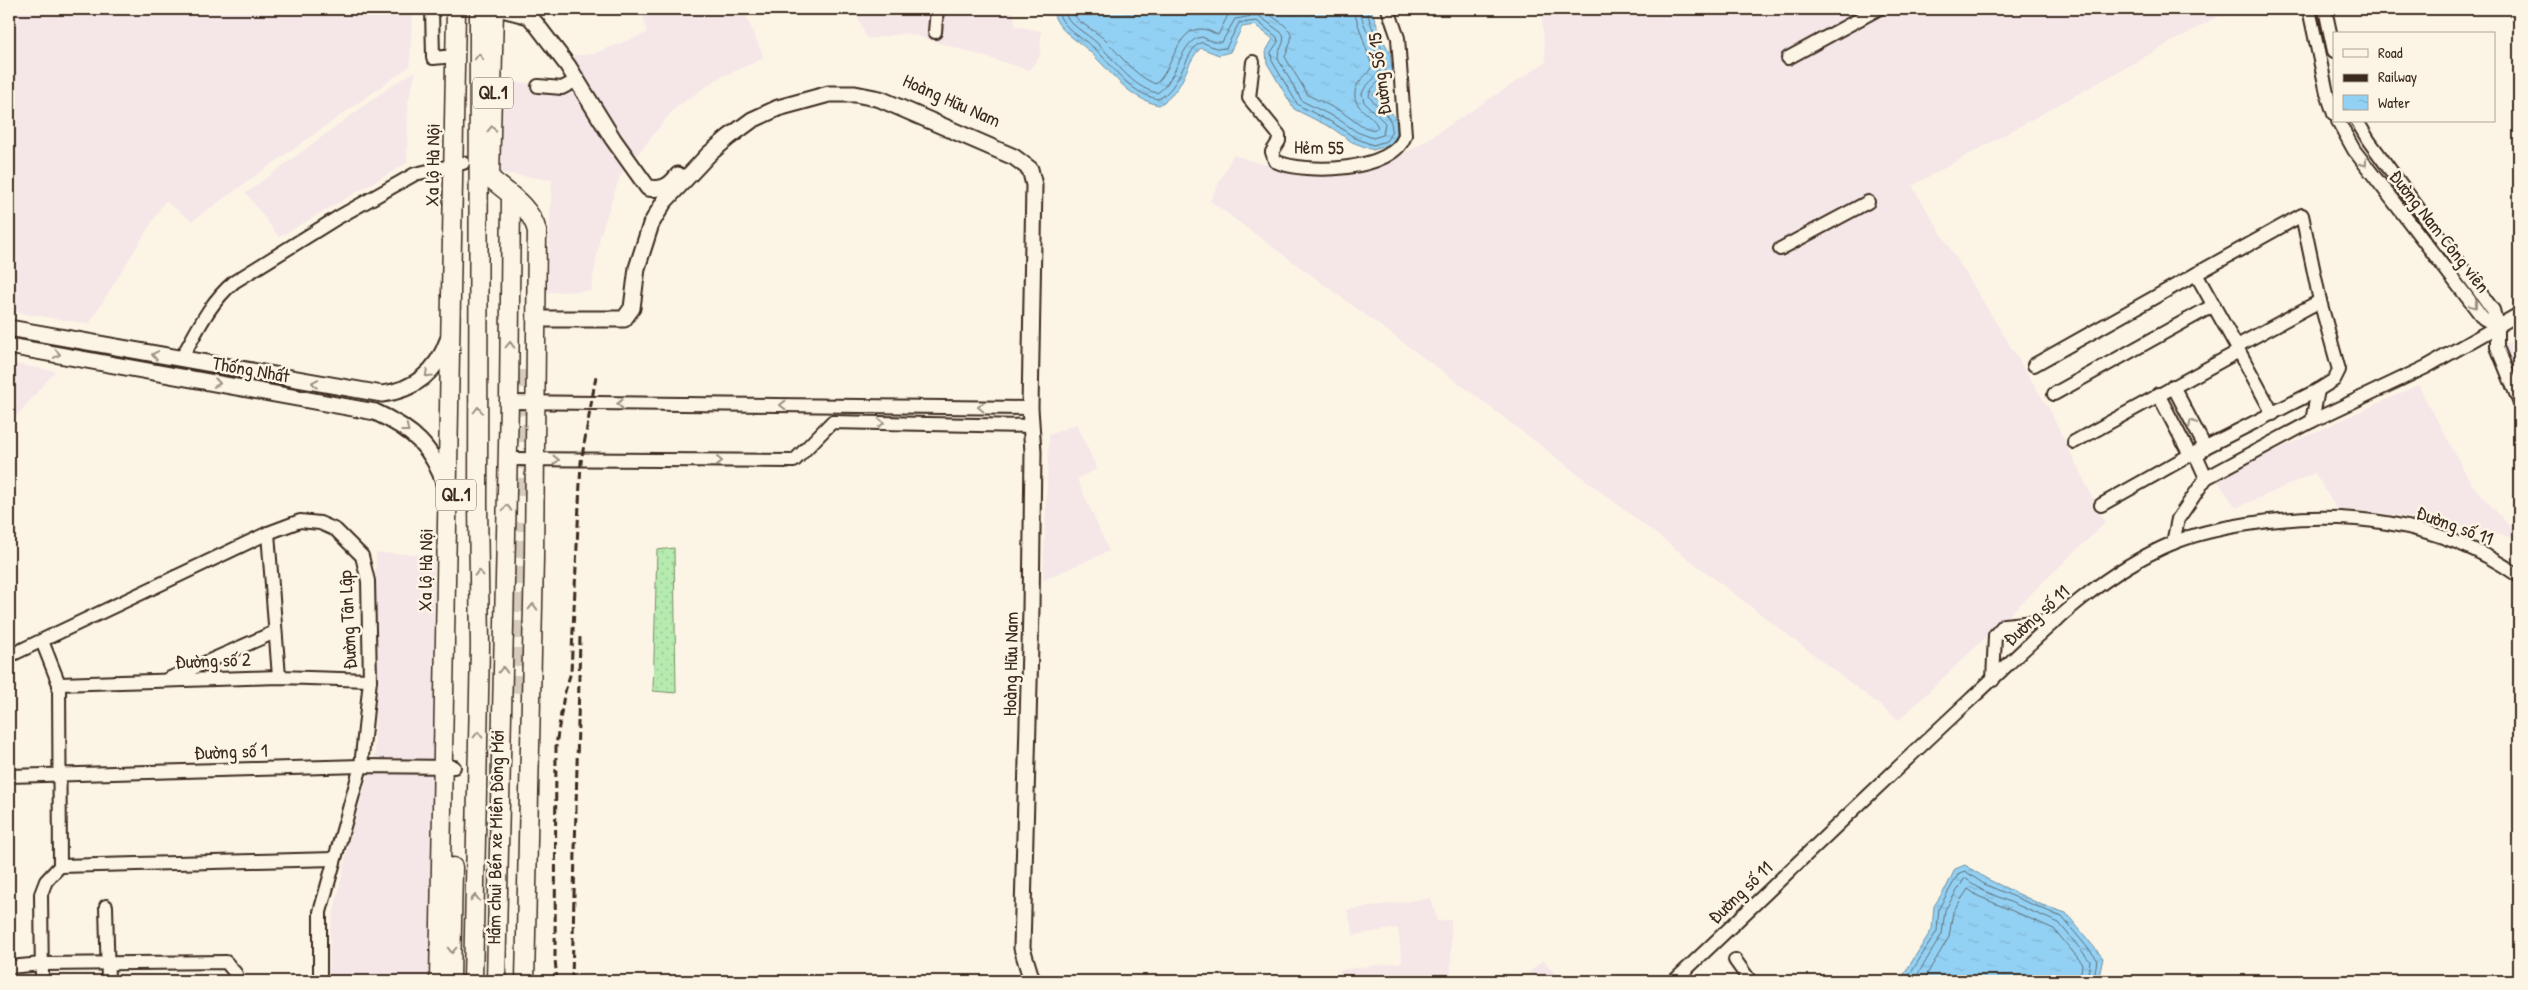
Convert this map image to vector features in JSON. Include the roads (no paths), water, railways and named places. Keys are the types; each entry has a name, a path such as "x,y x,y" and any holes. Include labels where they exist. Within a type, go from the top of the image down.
{"highway":[{"name":"Xa lộ Hà Nội","path":"456,9 460,56"},
{"name":"Xa lộ Hà Nội","path":"451,981 448,767 450,607 460,56 465,9"},
{"name":"QL.1","path":"473,981 480,646 484,177 479,9"},
{"name":"QL.1","path":"484,177 494,9"},
{"name":"Xa lộ Hà Nội","path":"450,607 447,493 453,418 450,332 458,164"},
{"path":"484,177 527,210 534,220 537,231 536,403 525,981"},
{"path":"496,981 510,402 511,196"},
{"path":"525,366 527,210"},
{"path":"522,522 523,496"},
{"name":"Hầm chui Bến xe Miền Đông Mới","path":"514,981 519,694"},
{"name":"Xa lộ Hà Nội","path":"439,981 448,767"}],"main road":[{"name":"Hoàng Hữu Nam","path":"502,9 530,12 577,80 613,139 648,188 660,190 671,184 702,149 748,114 785,98 828,87 857,87 907,99 1027,156 1036,164 1042,185 1038,426 1032,452"},
{"name":"Hoàng Hữu Nam","path":"537,319 624,319 632,308 637,268 650,224 664,202 708,154 752,120 778,108 828,94 855,94 880,99 905,108 1014,157 1030,169 1034,185 1030,408 1032,452"},
{"name":"Thống Nhất","path":"9,328 363,392 392,393 420,382 440,360 450,332"},
{"name":"Thống Nhất","path":"9,346 362,409 398,422 418,438 437,463 447,493"},
{"path":"362,409 363,392"},
{"path":"1032,452 1022,948 1032,981"}],"street":[{"path":"432,9 433,58 460,56"},
{"path":"935,32 937,9"},
{"name":"Đường Số 15","path":"1388,9 1398,38 1404,135"},
{"path":"1788,58 1878,9"},
{"path":"2309,9 2326,92 2333,111"},
{"path":"2324,9 2333,47"},
{"name":"Hẻm 55","path":"1253,62 1249,98 1279,135 1279,141 1272,156 1281,164 1304,168 1345,168 1390,155 1399,148 1404,135"},
{"path":"538,86 562,88 577,80"},
{"name":"Đường Nam Công viên","path":"2339,122 2354,150 2483,318 2497,326"},
{"name":"Đường Nam Công viên","path":"2358,122 2369,141 2493,310 2497,326"},
{"path":"181,360 208,310 234,282 337,218 415,174 458,164"},
{"path":"1780,249 1868,202"},
{"path":"2034,365 2302,215 2320,301 2339,370 2334,380 2101,505"},
{"path":"2196,274 2273,414"},
{"path":"2456,281 2467,274"},
{"path":"2074,442 2320,301"},
{"path":"2054,394 2214,305"},
{"path":"2173,543 2178,519 2206,478 2312,420 2426,367 2519,314"},
{"path":"2497,326 2497,347 2519,401"},
{"path":"2173,386 2206,478"},
{"path":"2312,420 2318,390"},
{"path":"2158,394 2198,453"},
{"path":"510,402 1030,408"},
{"path":"508,459 794,461 832,422 1030,426"},
{"name":"Đường số 11","path":"1674,981 1855,806 2090,591 2120,570 2173,543 2218,529 2275,520 2356,518 2421,529 2441,535 2495,558 2519,576"},
{"name":"Đường Tân Lập","path":"9,656 268,534 300,521 320,523 336,530 362,556 368,581 370,680 361,766 320,912 320,981"},
{"path":"268,534 279,677"},
{"path":"1992,680 1995,635 1998,629 2004,625 2057,620"},
{"path":"164,681 275,632"},
{"path":"42,641 59,684 60,866 46,881 41,894 42,981"},
{"name":"Đường số 2","path":"59,684 279,677 370,680"},
{"name":"Đường số 1","path":"9,776 361,766 448,767"},
{"path":"60,866 334,859"},
{"path":"106,906 108,981"},
{"path":"1735,960 1750,981"},
{"path":"9,967 42,964 226,962 236,974 236,981"}],"water":[{"path":"1052,9 1371,9 1382,39 1390,52 1392,70 1385,83 1373,95 1390,110 1396,120 1397,135 1390,145 1373,150 1352,142 1332,128 1294,109 1267,63 1266,51 1273,39 1255,25 1242,27 1230,52 1219,55 1201,48 1195,54 1175,91 1159,105 1138,97 1121,83 1089,51 1062,28 1054,17"},
{"path":"1965,865 1987,879 2042,905 2066,913 2103,958 2098,981 1900,981 1932,929 1934,906 1955,869"}],"tunnel":[{"path":"523,496 525,366"},
{"path":"519,693 523,522"}],"railway":[{"path":"557,981 555,959 556,745 564,695 571,672 581,462 596,376"},
{"path":"572,981 580,636"}]}
